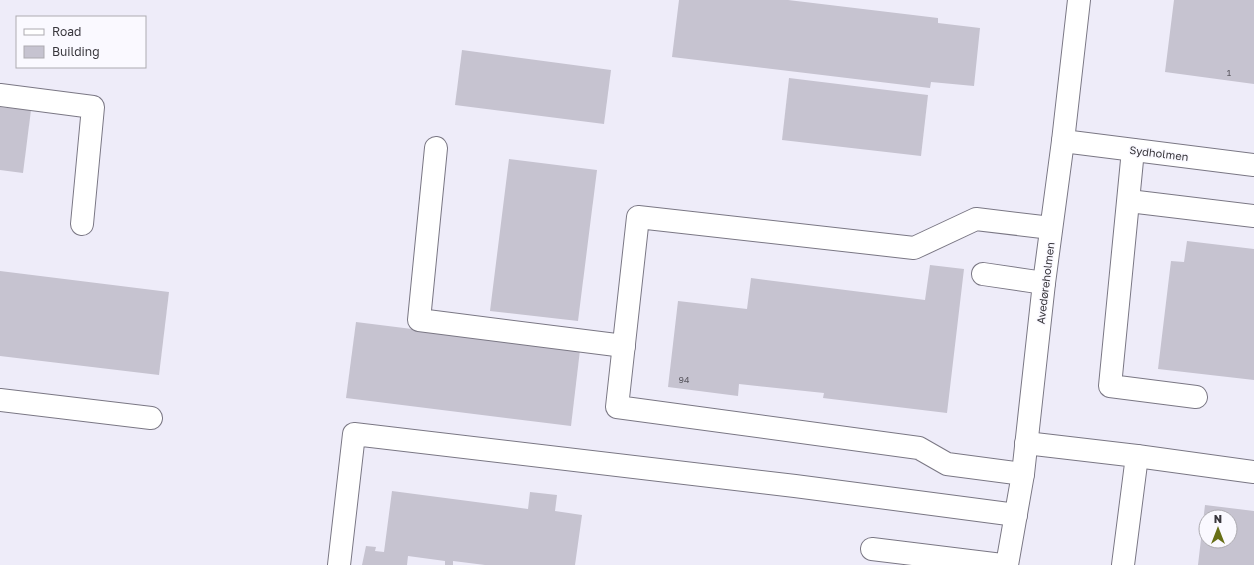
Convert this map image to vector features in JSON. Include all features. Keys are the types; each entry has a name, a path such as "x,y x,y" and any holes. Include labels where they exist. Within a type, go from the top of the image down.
{"street":[{"name":"Avedøreholmen","path":"1007,565 1023,474 1044,283 1063,141 1078,0"},
{"path":"0,95 93,107 82,224"},
{"name":"Sydholmen","path":"1063,141 1254,165"},
{"path":"436,148 419,320 624,346"},
{"path":"1133,150 1110,386 1196,397"},
{"path":"1129,201 1254,216"},
{"path":"1023,474 947,464 919,448 617,407 638,217 914,248 976,219 1051,228"},
{"path":"983,274 1044,283"},
{"path":"0,400 151,418"},
{"path":"339,565 354,434 795,486 1016,515"},
{"path":"1026,443 1254,472"},
{"path":"1123,565 1137,456"},
{"path":"872,549 1002,565"}],"shaded area":[{"path":"0,0 1254,0 1254,565 0,565"}],"building":[{"path":"679,0 788,0 938,18 938,23 980,28 974,86 931,82 930,88 672,57"},
{"path":"1174,0 1254,0 1254,84 1165,72"},
{"path":"462,50 611,70 604,124 455,105"},
{"path":"789,78 928,95 921,156 782,140"},
{"path":"0,107 31,110 23,173 0,170"},
{"path":"509,159 597,170 578,321 490,311"},
{"path":"1187,241 1254,249 1254,380 1158,369 1171,261 1184,262"},
{"path":"930,265 964,269 947,413 823,398 824,393 739,384 738,396 668,387 678,301 747,309 751,278 925,300"},
{"path":"0,271 169,292 159,375 0,356"},
{"path":"356,322 580,350 571,426 346,398"},
{"path":"392,491 528,509 530,492 557,495 555,511 582,515 575,565 485,565 453,561 453,565 445,565 445,561 408,556 407,565 362,565 366,546 376,547 375,551 384,552"},
{"path":"1205,505 1238,509 1205,509"},
{"path":"1238,509 1254,511 1254,565 1198,565 1200,549 1238,549"}]}
